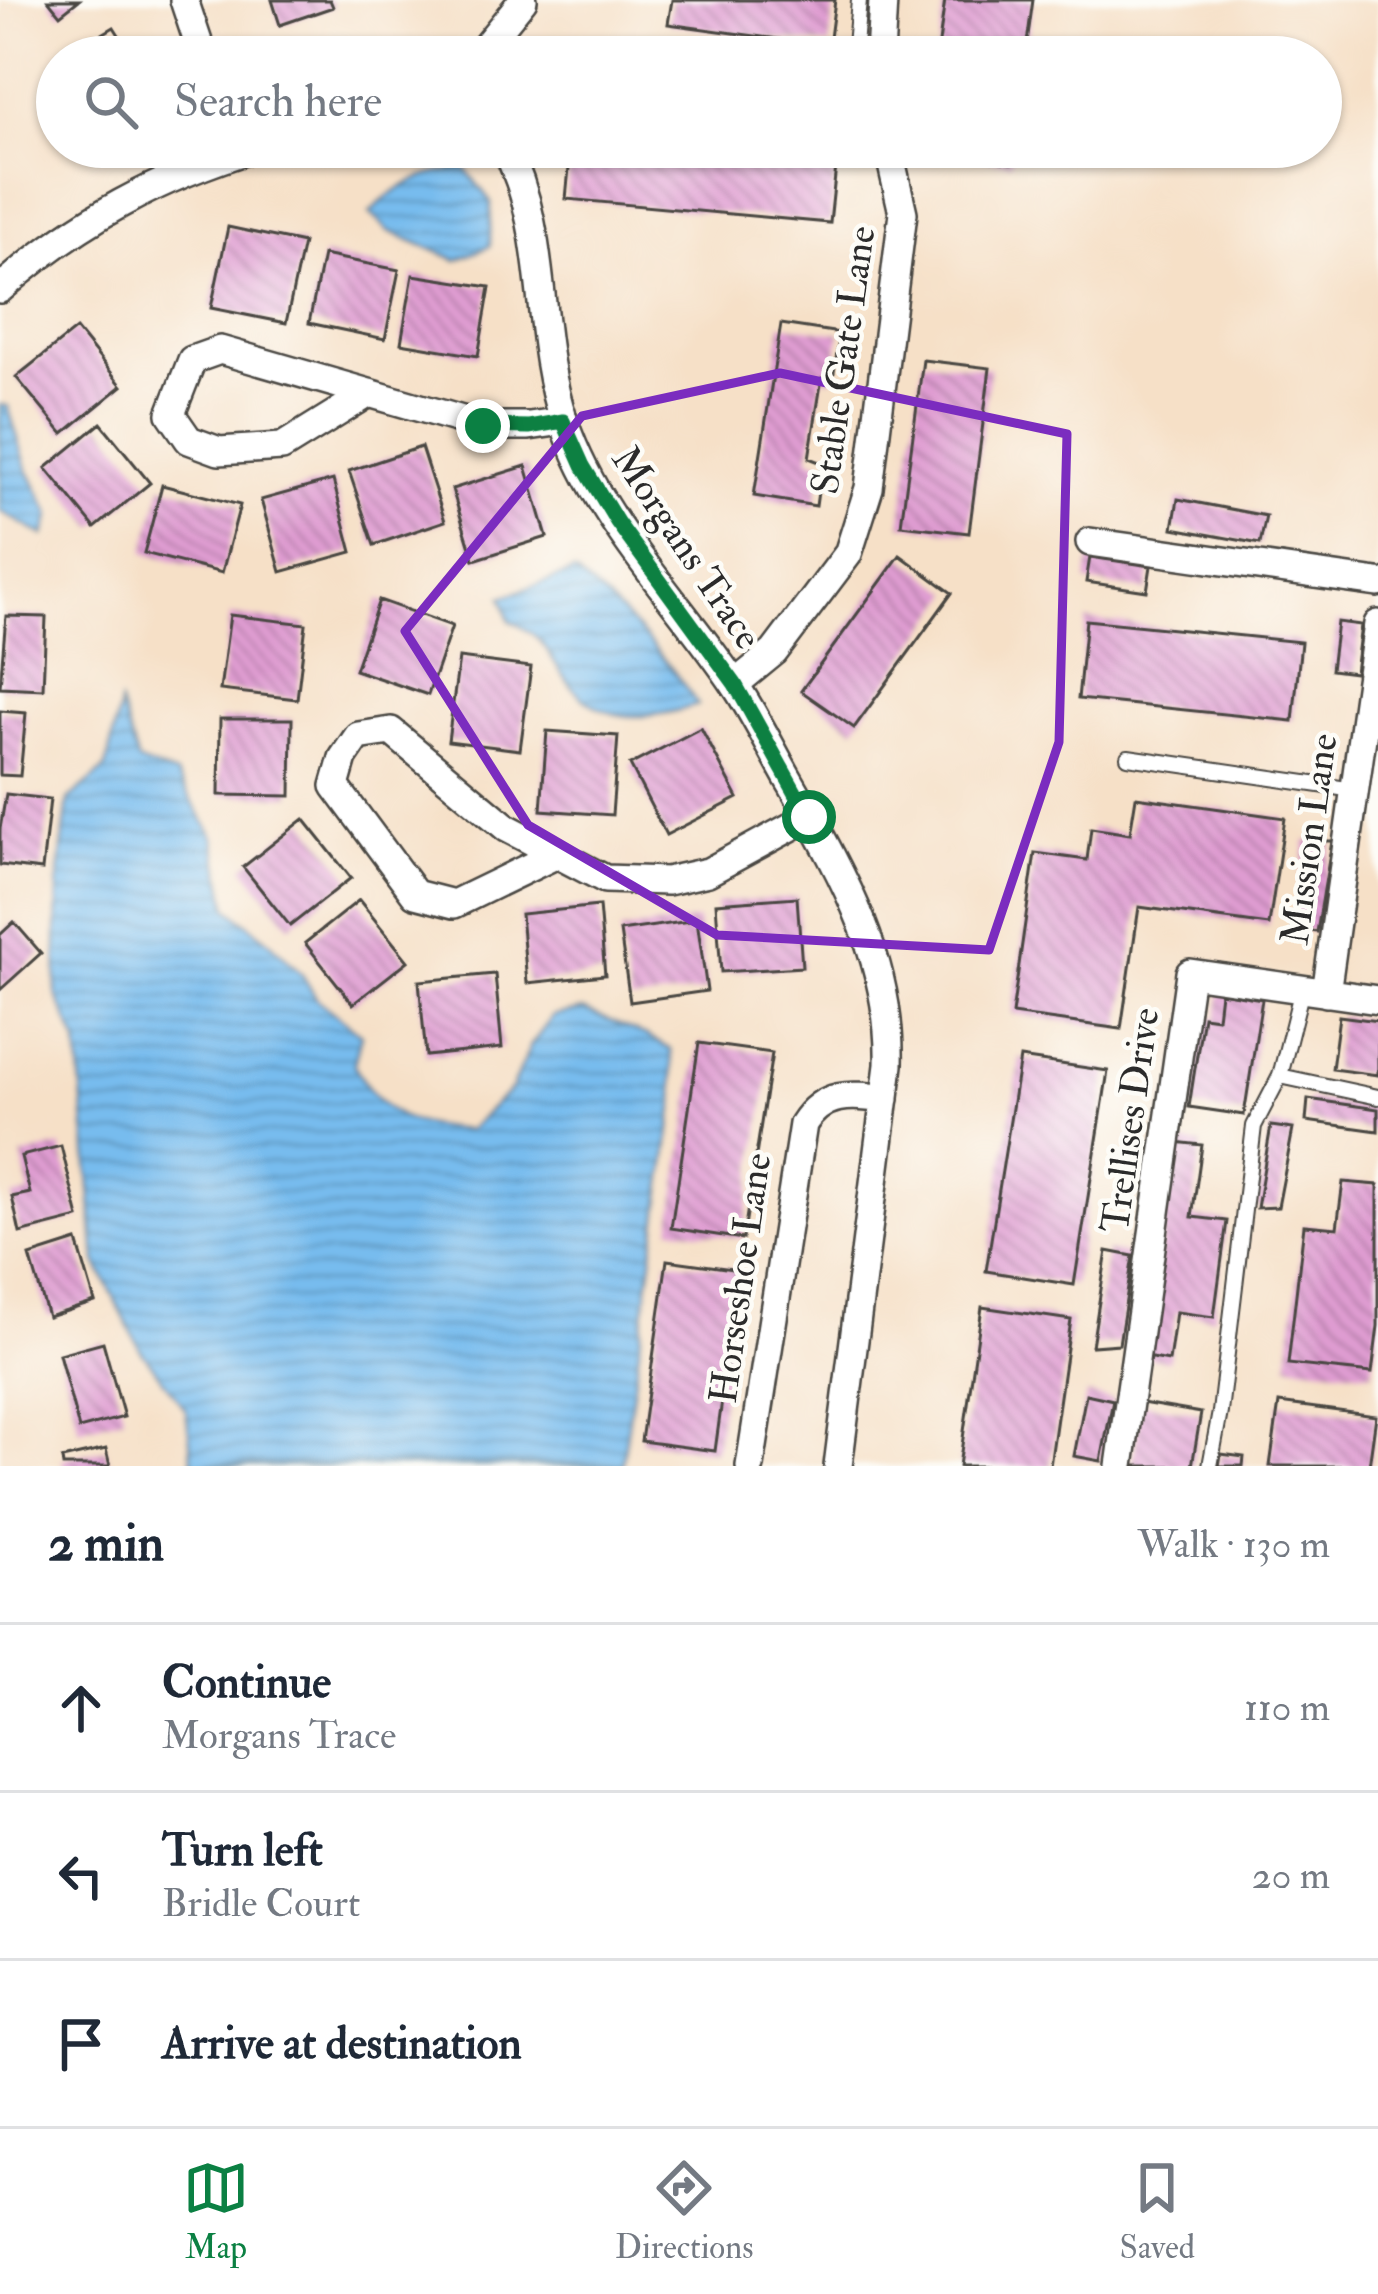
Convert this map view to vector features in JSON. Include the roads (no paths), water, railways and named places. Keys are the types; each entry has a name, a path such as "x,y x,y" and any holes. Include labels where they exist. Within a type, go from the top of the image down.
{"street":[{"path":"184,0 196,36"},
{"path":"494,36 523,0"},
{"path":"881,36 883,0"},
{"path":"0,289 37,256 155,183 194,168"},
{"name":"Morgans Trace","path":"517,168 532,221 545,336 563,421 583,466 617,522 735,684 864,924 880,968 890,1034 885,1099 838,1466"},
{"name":"Stable Gate Lane","path":"735,684 774,652 848,554 869,488 903,213 893,168"},
{"path":"368,393 282,447 219,451 189,440 171,414 192,359 220,350 483,426 529,427 563,421"},
{"path":"1090,542 1378,583"},
{"name":"Mission Lane","path":"1314,991 1354,790 1378,624"},
{"path":"557,854 454,904 415,894 334,787 343,758 358,736 391,730 507,828 605,878 667,880 707,872 809,817"},
{"name":"Trellises Drive","path":"1120,1466 1190,974 1378,1000"},
{"name":"Horseshoe Lane","path":"750,1466 802,1124 830,1098 852,1094 885,1099"}],"lane":[{"path":"856,36 859,0"},
{"path":"1128,757 1354,790"},
{"path":"1210,1466 1254,1126 1314,991"},
{"path":"1280,1076 1378,1097"}],"water":[{"path":"465,168 491,202 490,246 457,260 389,231 370,213 413,181"},
{"path":"0,405 8,406 27,468 51,515 44,536 0,511"},
{"path":"574,572 642,634 698,705 658,715 606,711 576,691 536,637 510,621 502,597"},
{"path":"120,704 138,762 176,775 214,837 228,908 301,973 317,999 361,1034 354,1064 387,1108 414,1122 468,1130 511,1089 531,1045 553,1016 583,1010 671,1050 675,1103 622,1466 193,1466 186,1410 140,1349 96,1262 78,1043 56,994 58,881 68,800 106,768"}]}
